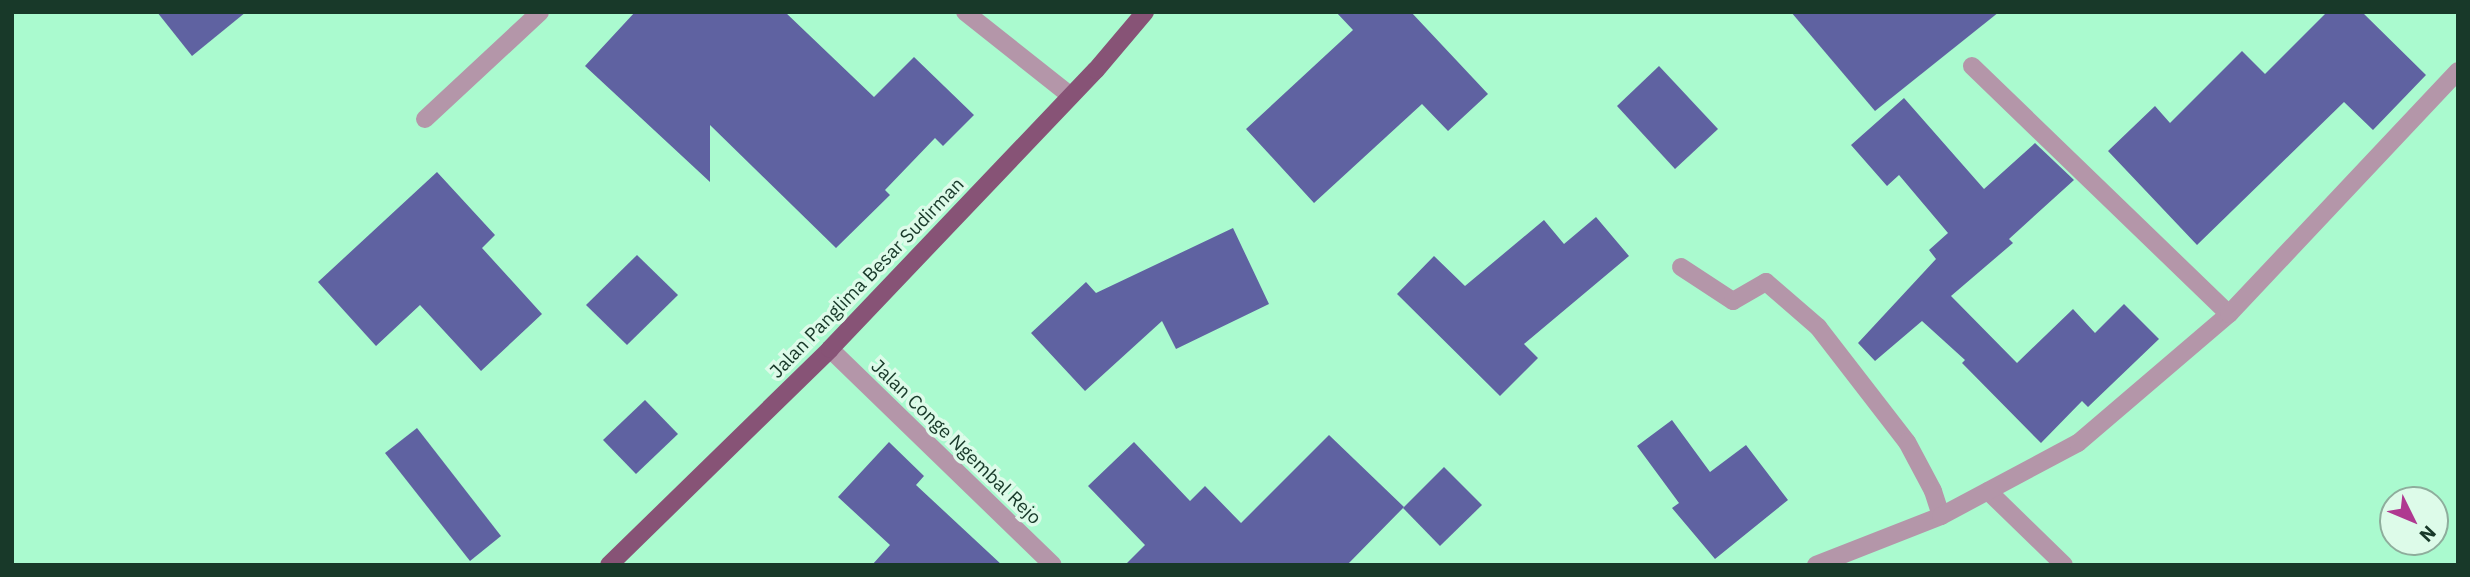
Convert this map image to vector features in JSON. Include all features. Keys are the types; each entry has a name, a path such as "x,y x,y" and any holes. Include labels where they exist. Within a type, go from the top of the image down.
{"main road":[{"name":"Jalan Panglima Besar Sudirman","path":"609,565 830,349 1071,96 1145,12"}],"street":[{"path":"425,119 540,12"},
{"path":"965,12 1071,96"},
{"path":"1972,65 2229,314"},
{"path":"1816,565 1941,516 2078,443 2229,314 2458,71"},
{"path":"1681,267 1733,301 1766,282 1818,327 1907,442 1933,491 1941,516"},
{"name":"Jalan Conge Ngembal Rejo","path":"830,349 1053,565"},
{"path":"1989,491 2064,565"}],"building":[{"path":"157,12 246,12 192,56"},
{"path":"635,12 785,12 874,97 914,57 974,115 943,146 935,138 885,190 890,195 836,248 710,125 710,182 585,66"},
{"path":"1336,12 1411,12 1488,94 1448,131 1422,104 1314,203 1246,129 1353,30"},
{"path":"1791,12 1999,12 1875,111"},
{"path":"2327,12 2362,12 2426,75 2373,130 2344,102 2197,245 2108,151 2155,106 2170,123 2242,51 2265,74"},
{"path":"1659,66 1718,129 1675,169 1617,106"},
{"path":"1904,98 1984,189 2035,143 2074,180 2009,239 2013,243 1951,296 2017,363 2073,309 2095,333 2124,304 2159,339 2088,407 2082,401 2041,443 1962,363 1965,360 1922,321 1875,361 1858,343 1936,259 1929,250 1948,233 1899,175 1887,186 1851,145"},
{"path":"437,172 495,235 482,248 542,314 481,371 420,305 376,346 318,282"},
{"path":"1596,217 1629,256 1524,344 1538,358 1500,396 1397,294 1434,256 1465,286 1544,220 1564,244"},
{"path":"1233,228 1269,304 1176,349 1162,321 1085,391 1031,333 1086,282 1096,293"},
{"path":"637,255 678,295 627,345 586,305"},
{"path":"645,400 678,434 636,474 603,440"},
{"path":"1672,420 1710,472 1746,445 1788,500 1715,559 1672,508 1679,503 1637,446"},
{"path":"417,428 501,536 470,561 385,453"},
{"path":"1329,435 1404,507 1347,565 1125,565 1145,545 1088,486 1134,442 1190,501 1205,486 1241,523"},
{"path":"889,442 924,476 916,485 1002,565 872,565 890,545 838,497"},
{"path":"1444,467 1482,505 1440,546 1403,508"}]}
